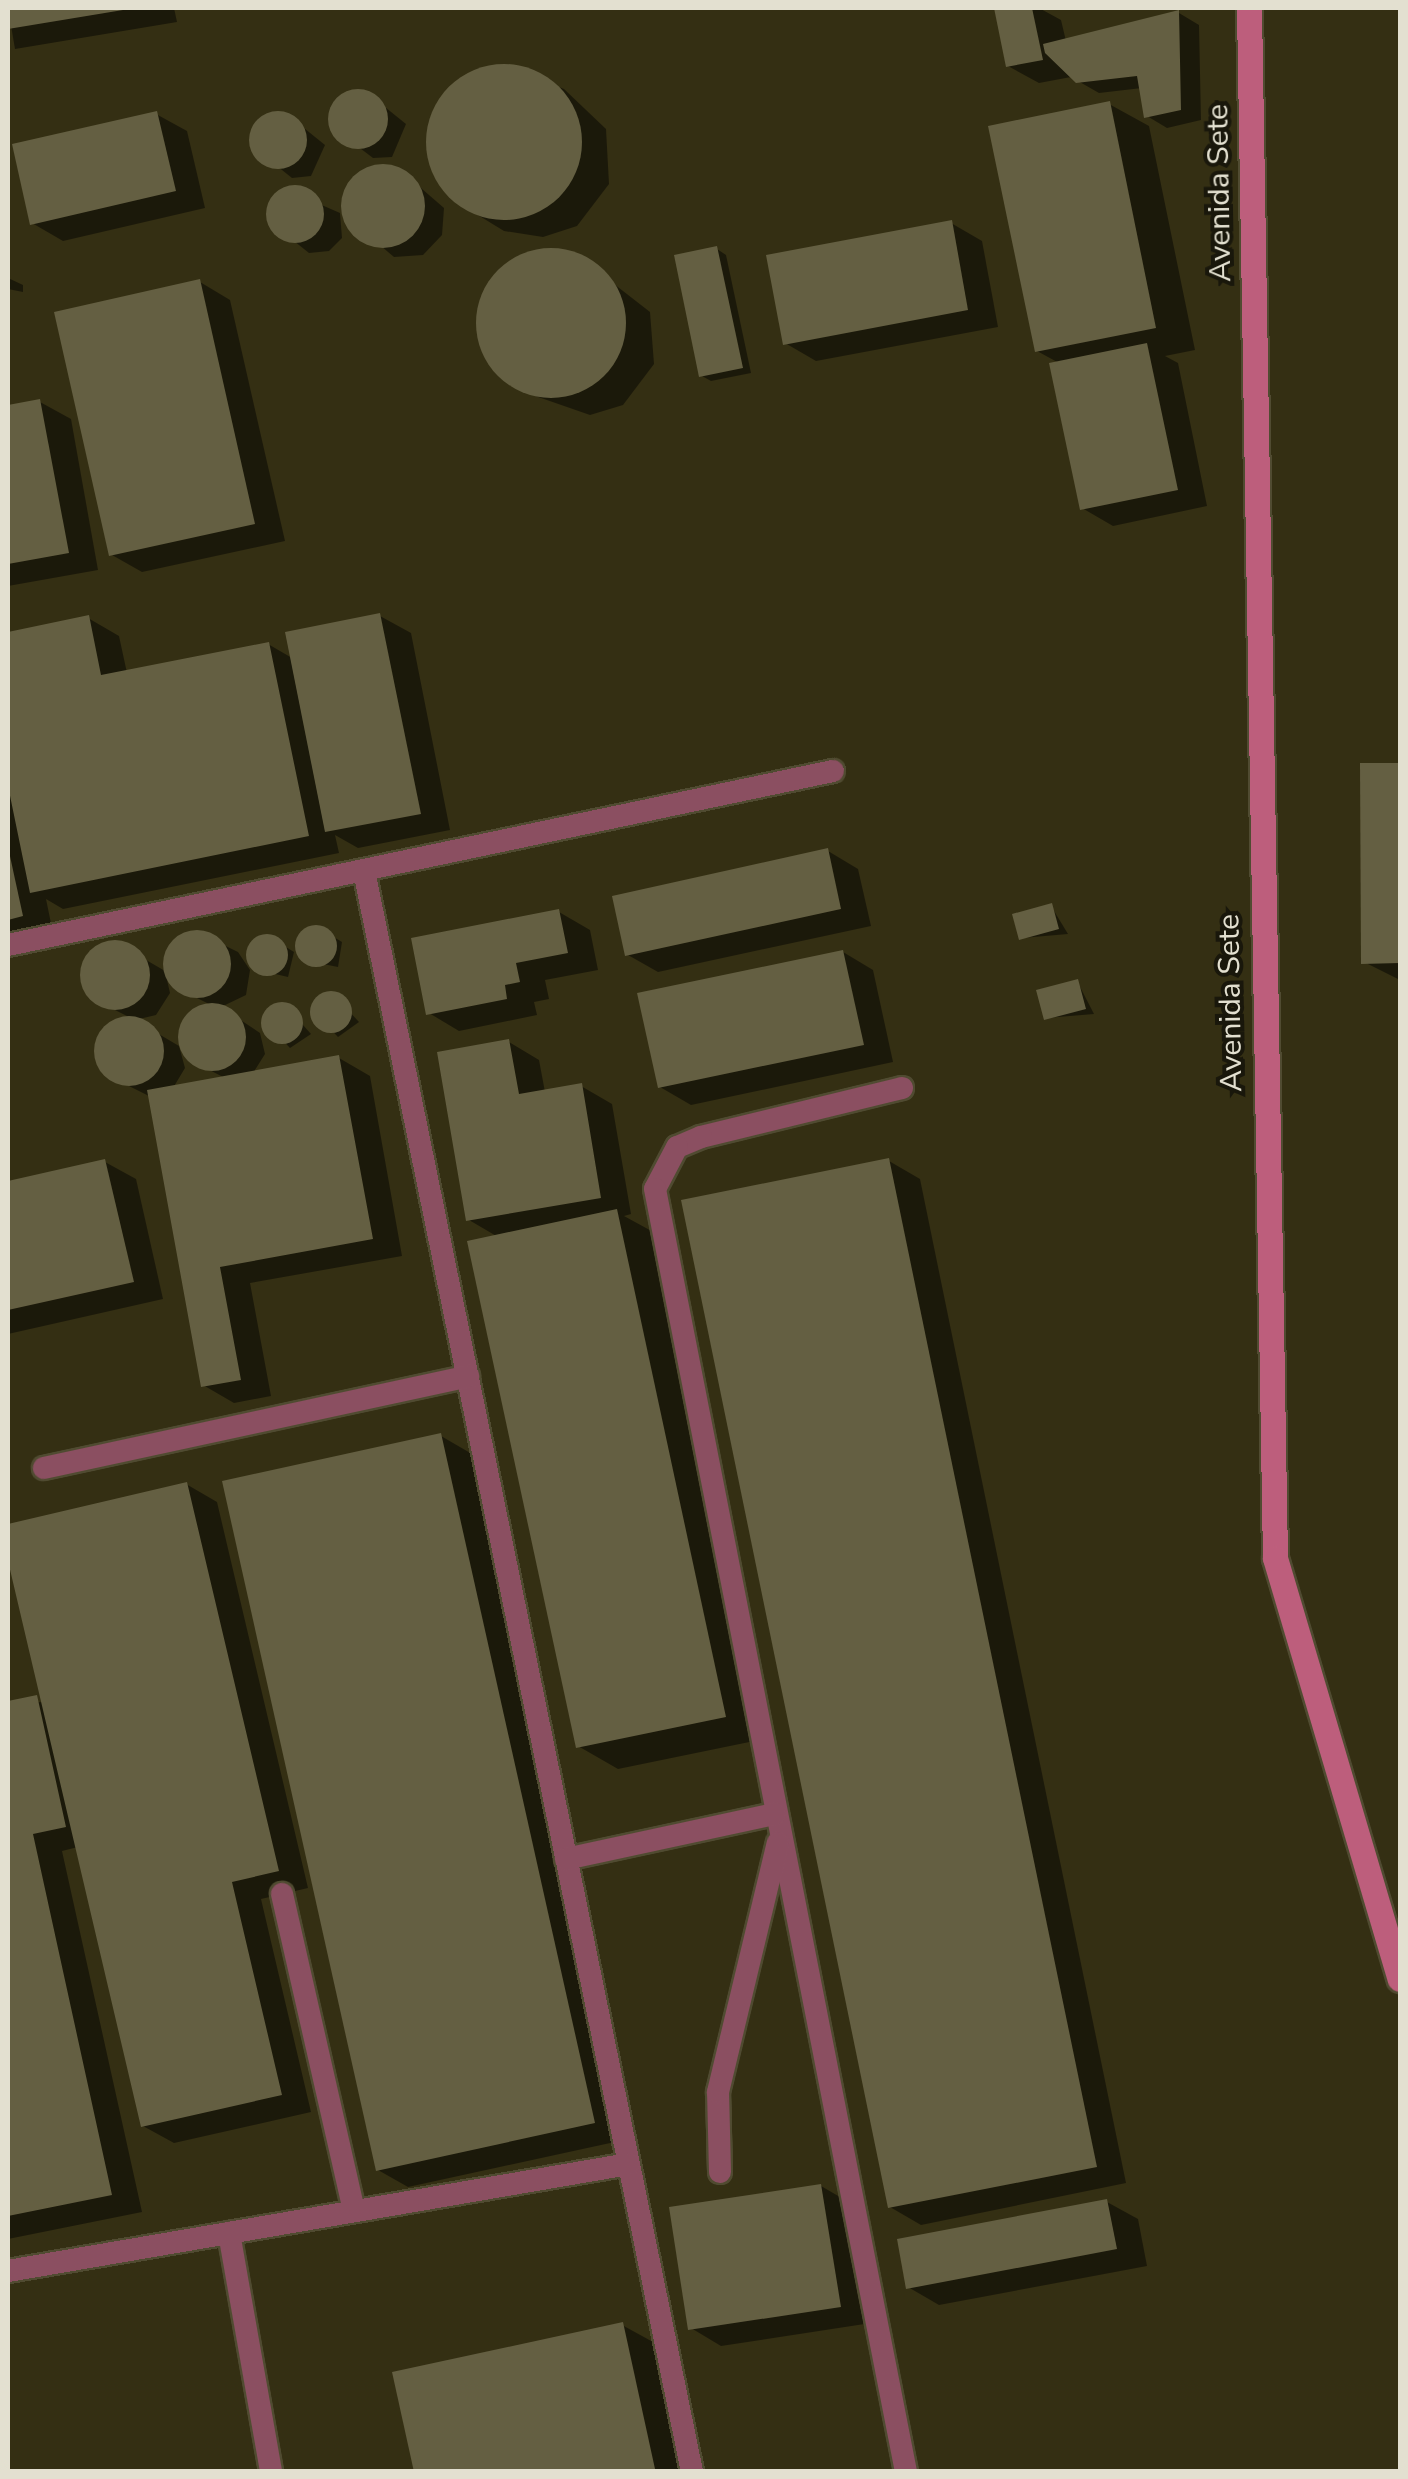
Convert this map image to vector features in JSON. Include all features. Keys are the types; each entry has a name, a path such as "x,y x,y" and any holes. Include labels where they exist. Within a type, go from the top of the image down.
{"street":[{"name":"Avenida Sete","path":"1248,8 1275,1558 1400,1979"}],"lane":[{"path":"8,945 833,771"},
{"path":"364,871 692,2472"},
{"path":"902,1088 701,1136 677,1147 654,1189 906,2472"},
{"path":"44,1468 468,1376"},
{"path":"566,1858 778,1826"},
{"path":"720,2172 718,2092 778,1826"},
{"path":"282,1894 354,2211"},
{"path":"8,2271 629,2164"},
{"path":"229,2233 271,2472"}],"building":[{"path":"8,8 123,8 123,10 8,29"},
{"path":"994,8 1032,8 1043,60 1006,67"},
{"path":"1179,10 1181,110 1144,118 1137,76 1076,83 1045,53 1043,44"},
{"path":"504,64 534,70 559,87 576,112 582,142 576,172 559,197 534,214 504,220 474,214 449,197 432,172 426,142 432,112 449,87 474,70"},
{"path":"358,89 379,98 388,119 379,140 358,149 337,140 328,119 337,98"},
{"path":"1110,101 1156,328 1035,352 988,126"},
{"path":"157,111 176,191 30,225 12,144"},
{"path":"278,111 298,120 307,140 298,160 278,169 258,160 249,140 258,120"},
{"path":"383,164 399,167 413,176 422,190 422,222 413,236 399,245 383,248 367,245 353,236 344,222 341,206 344,190 353,176 367,167"},
{"path":"295,185 316,193 324,214 316,235 295,243 274,235 266,214 274,193"},
{"path":"952,220 968,310 783,345 766,255"},
{"path":"717,246 743,368 699,377 674,255"},
{"path":"551,248 580,253 604,270 621,294 626,323 621,352 604,376 580,393 551,398 522,393 498,376 481,352 476,323 481,294 498,270 522,253"},
{"path":"200,279 255,524 109,556 54,312"},
{"path":"1147,343 1178,490 1080,510 1049,363"},
{"path":"40,399 69,553 8,564 8,405"},
{"path":"380,613 421,814 325,832 285,632"},
{"path":"89,615 101,675 269,642 309,836 30,893 8,786 8,632"},
{"path":"1360,763 1400,763 1400,963 1361,964"},
{"path":"8,847 23,916 8,920"},
{"path":"828,848 841,909 625,956 612,896"},
{"path":"1052,903 1059,929 1019,940 1012,914"},
{"path":"559,909 568,953 516,963 520,982 505,985 507,999 426,1015 411,938"},
{"path":"316,925 331,931 337,946 331,961 316,967 301,961 295,946 301,931"},
{"path":"197,930 221,940 231,964 221,988 197,998 173,988 163,964 173,940"},
{"path":"267,934 282,940 288,955 282,970 267,976 252,970 246,955 252,940"},
{"path":"115,940 140,950 150,975 140,1000 115,1010 90,1000 80,975 90,950"},
{"path":"843,950 864,1045 658,1088 637,993"},
{"path":"1078,979 1086,1009 1044,1020 1036,990"},
{"path":"331,991 346,997 352,1012 346,1027 331,1033 316,1027 310,1012 316,997"},
{"path":"282,1002 297,1008 303,1023 297,1038 282,1044 267,1038 261,1023 267,1008"},
{"path":"212,1003 236,1013 246,1037 236,1061 212,1071 188,1061 178,1037 188,1013"},
{"path":"129,1016 143,1018 154,1026 162,1037 162,1065 154,1076 143,1084 129,1086 115,1084 104,1076 96,1065 94,1051 96,1037 104,1026 115,1018"},
{"path":"509,1039 519,1094 582,1083 601,1198 466,1221 437,1052"},
{"path":"339,1055 373,1239 220,1267 241,1380 201,1387 147,1090"},
{"path":"889,1158 1097,2167 888,2208 681,1200"},
{"path":"105,1159 134,1282 8,1310 8,1181"},
{"path":"617,1209 726,1717 576,1748 467,1241"},
{"path":"441,1433 595,2123 376,2171 222,1481"},
{"path":"187,1482 279,1871 232,1882 282,2095 141,2127 8,1561 8,1524"},
{"path":"37,1695 66,1827 33,1834 112,2195 8,2216 8,1701"},
{"path":"821,2184 841,2307 688,2330 669,2207"},
{"path":"1107,2199 1117,2249 906,2289 897,2239"},
{"path":"623,2322 655,2469 414,2472 392,2372"}]}
